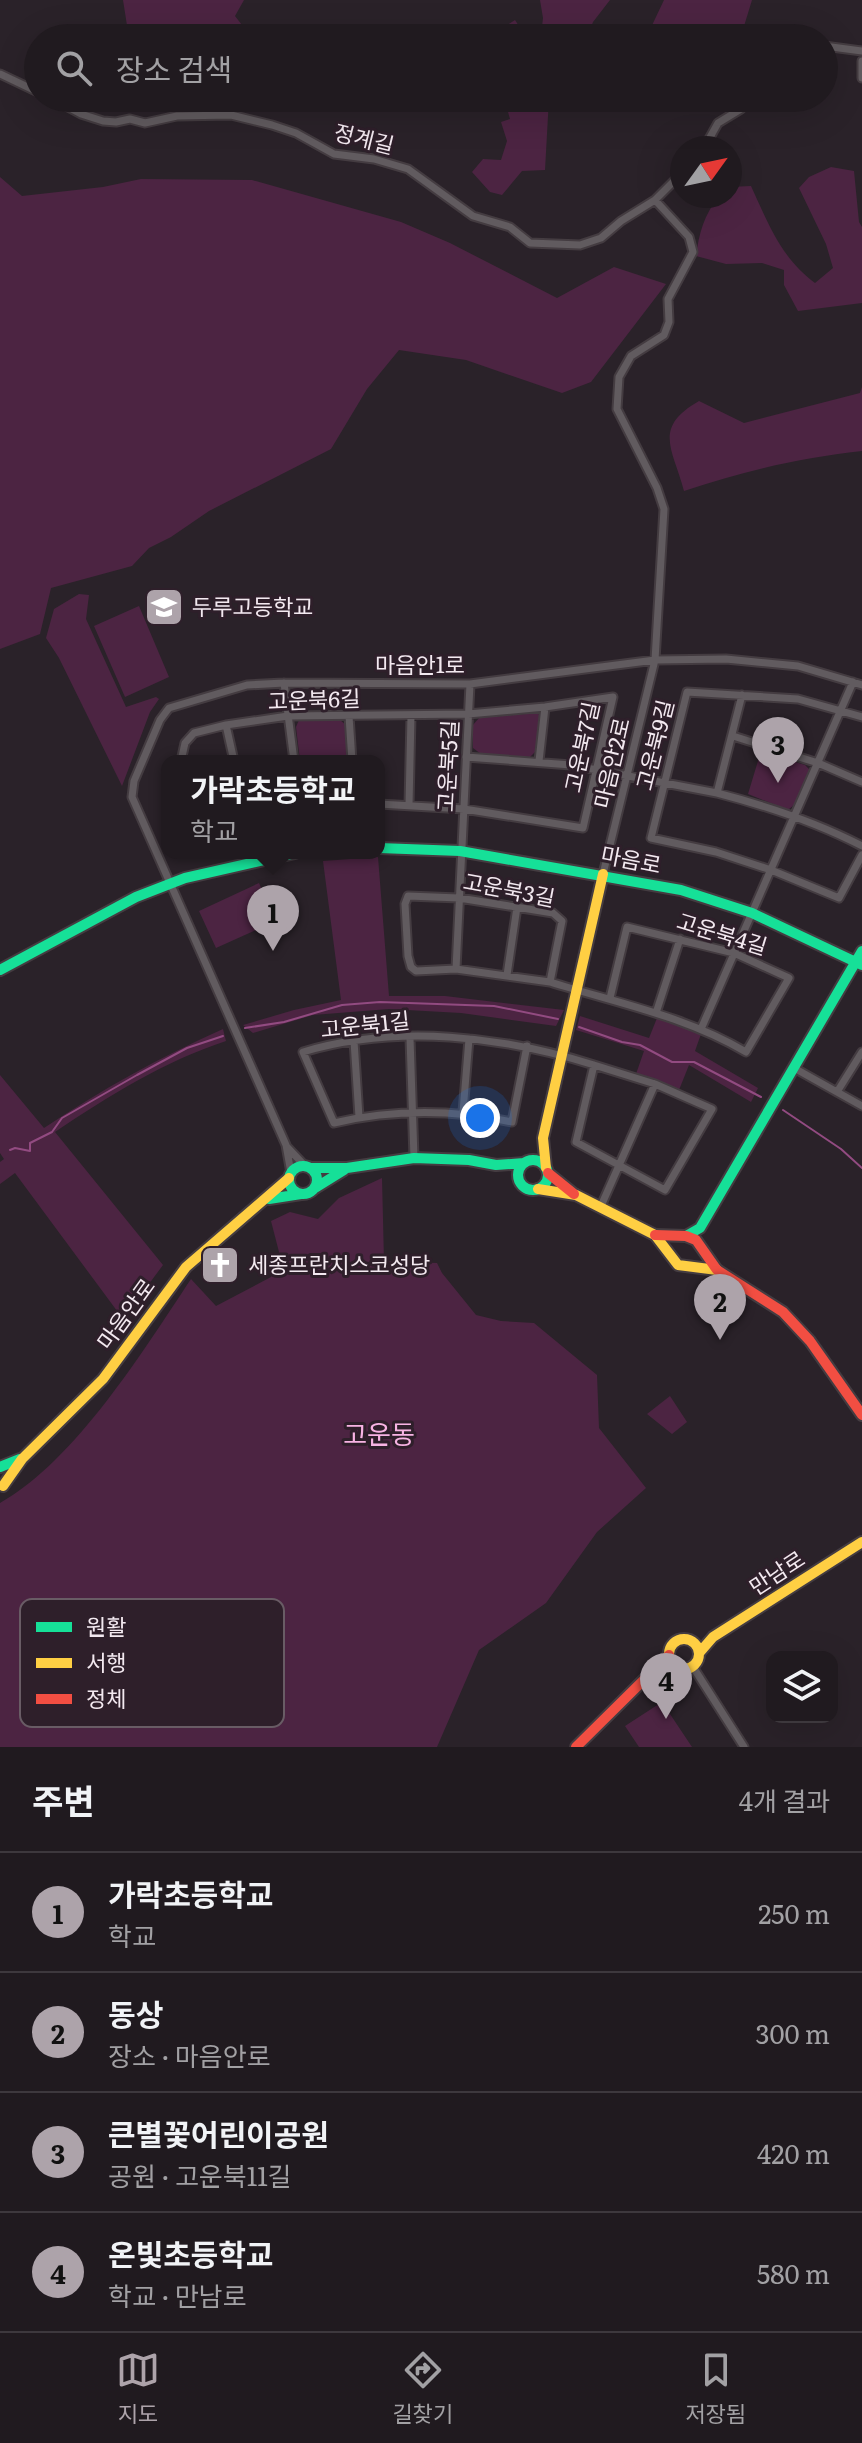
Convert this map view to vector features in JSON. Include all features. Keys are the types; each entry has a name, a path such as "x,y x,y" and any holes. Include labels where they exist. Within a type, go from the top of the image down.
{"street":[{"path":"838,48 862,51"},
{"path":"862,61 862,78"},
{"path":"0,74 24,85"},
{"name":"정계길","path":"77,112 116,122 130,119 145,123 177,116 231,115 272,125 296,133 334,154 374,159 408,169 473,216 510,227 530,243 580,245 601,238 655,200 670,185"},
{"path":"711,136 718,123 736,112"},
{"name":"마음안2로","path":"603,874 655,660 664,509 657,488 617,409 619,377 631,356 664,335 669,322 668,299 693,252 689,237 655,200"},
{"name":"마음안1로","path":"286,1145 132,797 134,781 160,720 169,708 247,685 470,684 655,660 726,659 798,666 862,685"},
{"path":"701,1029 853,682"},
{"path":"284,683 293,755"},
{"name":"고운북5길","path":"456,969 470,684"},
{"name":"고운북9길","path":"771,870 716,852 651,838 687,692 798,699 862,717"},
{"path":"717,793 742,695"},
{"name":"고운북7길","path":"464,809 583,828 613,697 468,714"},
{"path":"539,761 545,707"},
{"name":"고운북6길","path":"182,755 185,743 194,733 288,716 468,714"},
{"path":"349,716 352,755"},
{"path":"409,805 411,716"},
{"path":"226,725 233,755"},
{"path":"733,736 818,763 862,782"},
{"path":"466,757 539,761 596,769 717,793 761,804 830,830 862,846"},
{"path":"385,804 464,809"},
{"name":"마음로","path":"385,848 460,851 681,890 752,913 860,959"},
{"path":"771,870 839,898 862,855"},
{"path":"0,970 91,919 170,884 269,859"},
{"path":"538,1189 547,1181 543,1138 603,874"},
{"name":"고운북3길","path":"408,896 459,898 517,907 553,913 562,921 550,982 456,969 416,971 411,967 405,904 408,896"},
{"path":"507,975 517,907"},
{"name":"고운북4길","path":"550,982 610,998 701,1029 746,1052 789,978 734,953 627,927 610,998"},
{"path":"656,1013 680,939"},
{"path":"671,1254 671,1247 700,1228 860,959"},
{"path":"410,1038 414,1158"},
{"name":"고운북1길","path":"527,1046 512,1122 463,1112 413,1111 334,1123 303,1052 354,1041 410,1038 469,1039 527,1046 655,1084 712,1109 665,1190 620,1166"},
{"path":"463,1112 469,1039"},
{"path":"354,1041 359,1117"},
{"path":"837,1092 862,1052"},
{"path":"594,1065 576,1142 620,1166"},
{"path":"794,1068 862,1106"},
{"path":"601,1206 655,1084"},
{"path":"522,1184 519,1171 543,1138"},
{"path":"286,1145 317,1179 315,1188"},
{"path":"286,1145 290,1187 301,1194"},
{"path":"269,1199 297,1168 347,1168 414,1158 469,1160 496,1165 541,1161 576,1195"},
{"path":"496,1165 529,1189 576,1195 655,1235 678,1265 717,1270 751,1289 783,1312 818,1351 862,1415"},
{"path":"269,1199 309,1193 347,1168"},
{"name":"마음안로","path":"22,1458 102,1381 198,1254 269,1199"},
{"path":"689,1267 699,1261 700,1228"},
{"path":"655,1235 683,1237 701,1247 717,1270"},
{"path":"2,1488 5,1479 0,1469 22,1458"},
{"path":"2,1488 22,1458"},
{"name":"만남로","path":"713,1637 862,1542"},
{"path":"576,1747 669,1655 673,1643 679,1639 713,1637"},
{"path":"700,1652 713,1637"},
{"path":"669,1655 676,1667 683,1670 693,1667 700,1652 697,1645 688,1639"},
{"path":"649,1675 676,1667"},
{"path":"693,1667 744,1747"}],"shaded area":[{"path":"123,0 244,0 235,16 241,24 127,24"},
{"path":"540,0 610,0 592,24 542,24"},
{"path":"664,0 752,0 745,24 653,24"},
{"path":"508,112 548,112 545,170 522,171 502,195 490,192 472,172 483,159 501,160 507,141 501,122 510,119"},
{"path":"831,167 854,171 862,227 862,303 798,311 784,285 784,270 762,263 726,264 696,256 703,224 711,208 742,208 742,186 751,186 784,251 815,283 833,268 826,244 799,188 809,177"},
{"path":"0,177 22,196 103,187 141,179 252,180 401,222 450,243 557,298 614,267 666,284 591,382 562,393 466,360 399,350 367,389 331,449 209,511 149,548 132,566 51,588 40,634 0,649"},
{"path":"862,387 862,451 772,466 684,491 672,451 671,430 684,411 699,401 744,423 860,393"},
{"path":"79,594 89,595 86,619 126,707 156,697 159,699 150,712 122,786 59,658 46,638 54,609"},
{"path":"139,606 169,677 125,697 94,626"},
{"path":"537,713 541,716 535,752 530,757 481,754 473,748 473,725 479,718"},
{"path":"299,720 340,720 346,725 347,755 299,755 296,727"},
{"path":"761,751 805,765 811,771 795,804 788,810 748,794"},
{"path":"378,859 389,996 445,996 564,1010 556,1026 461,1013 389,1009 313,1015 253,1033 243,1025 341,1000 323,861"},
{"path":"259,883 276,921 216,948 199,911"},
{"path":"580,1016 649,1038 657,1018 701,1034 695,1051 758,1088 751,1102 689,1065 679,1090 636,1074 644,1051 576,1030"},
{"path":"223,1029 226,1041 138,1080 55,1132 163,1265 123,1319 15,1173 0,1184 0,1162 4,1159 0,1153 0,1075 44,1128 131,1075"},
{"path":"382,1178 384,1261 437,1263 476,1315 501,1321 534,1323 597,1375 599,1428 646,1488 597,1532 546,1603 479,1650 437,1747 0,1747 0,1503 28,1484 81,1432 130,1370 191,1279 216,1306 271,1277 279,1252 271,1221 290,1212 318,1219 339,1198"},
{"path":"670,1396 687,1422 672,1434 647,1414"},
{"path":"662,1702 692,1747 639,1747 625,1726"}],"waterway":[{"path":"245,1028 284,1022 342,1005 380,1002 494,1006 558,1019"},
{"path":"579,1027 640,1045 672,1062 694,1062 761,1097"},
{"path":"10,1150 30,1151 30,1143 52,1132 62,1118 187,1048 223,1036"},
{"path":"783,1110 841,1149 862,1168"}],"traffic: fast":[{"path":"385,848 460,851 681,890 752,913 862,965"},
{"path":"0,970 136,897 185,878 269,859"},
{"path":"686,1236 700,1228 862,951"},
{"path":"310,1168 347,1168 414,1158 469,1160 496,1165 524,1163"},
{"path":"533,1160 544,1164 548,1175 544,1186 533,1190 522,1186 518,1175 522,1164 533,1160"},
{"path":"303,1166 313,1170 317,1180 313,1190 303,1194 293,1190 289,1180 293,1170 303,1166"},
{"path":"315,1188 344,1170"},
{"path":"269,1199 301,1194"},
{"path":"0,1467 20,1459"}],"traffic: slow":[{"path":"546,1168 543,1138 603,874"},
{"path":"3,1486 22,1459 103,1379 186,1267 289,1178"},
{"path":"538,1189 576,1195 655,1235 678,1265 717,1270"},
{"path":"700,1652 713,1637 862,1542"},
{"path":"684,1639 695,1643 699,1654 695,1665 684,1669 673,1665 669,1654 673,1643 684,1639"}],"traffic: jam":[{"path":"548,1173 574,1194"},
{"path":"655,1235 686,1236 696,1240 717,1270 783,1312 810,1341 862,1415"},
{"path":"576,1747 669,1655"}],"place":[{"name":"두루고등학교","path":"164,607"},
{"name":"큰별꽃어린이공원","path":"778,783"},
{"name":"가락초등학교","path":"273,951"},
{"name":"세종프란치스코성당","path":"220,1265"},
{"name":"동상","path":"720,1340"},
{"name":"온빛초등학교","path":"666,1719"}],"district":[{"name":"고운동","path":"379,1435"}]}
